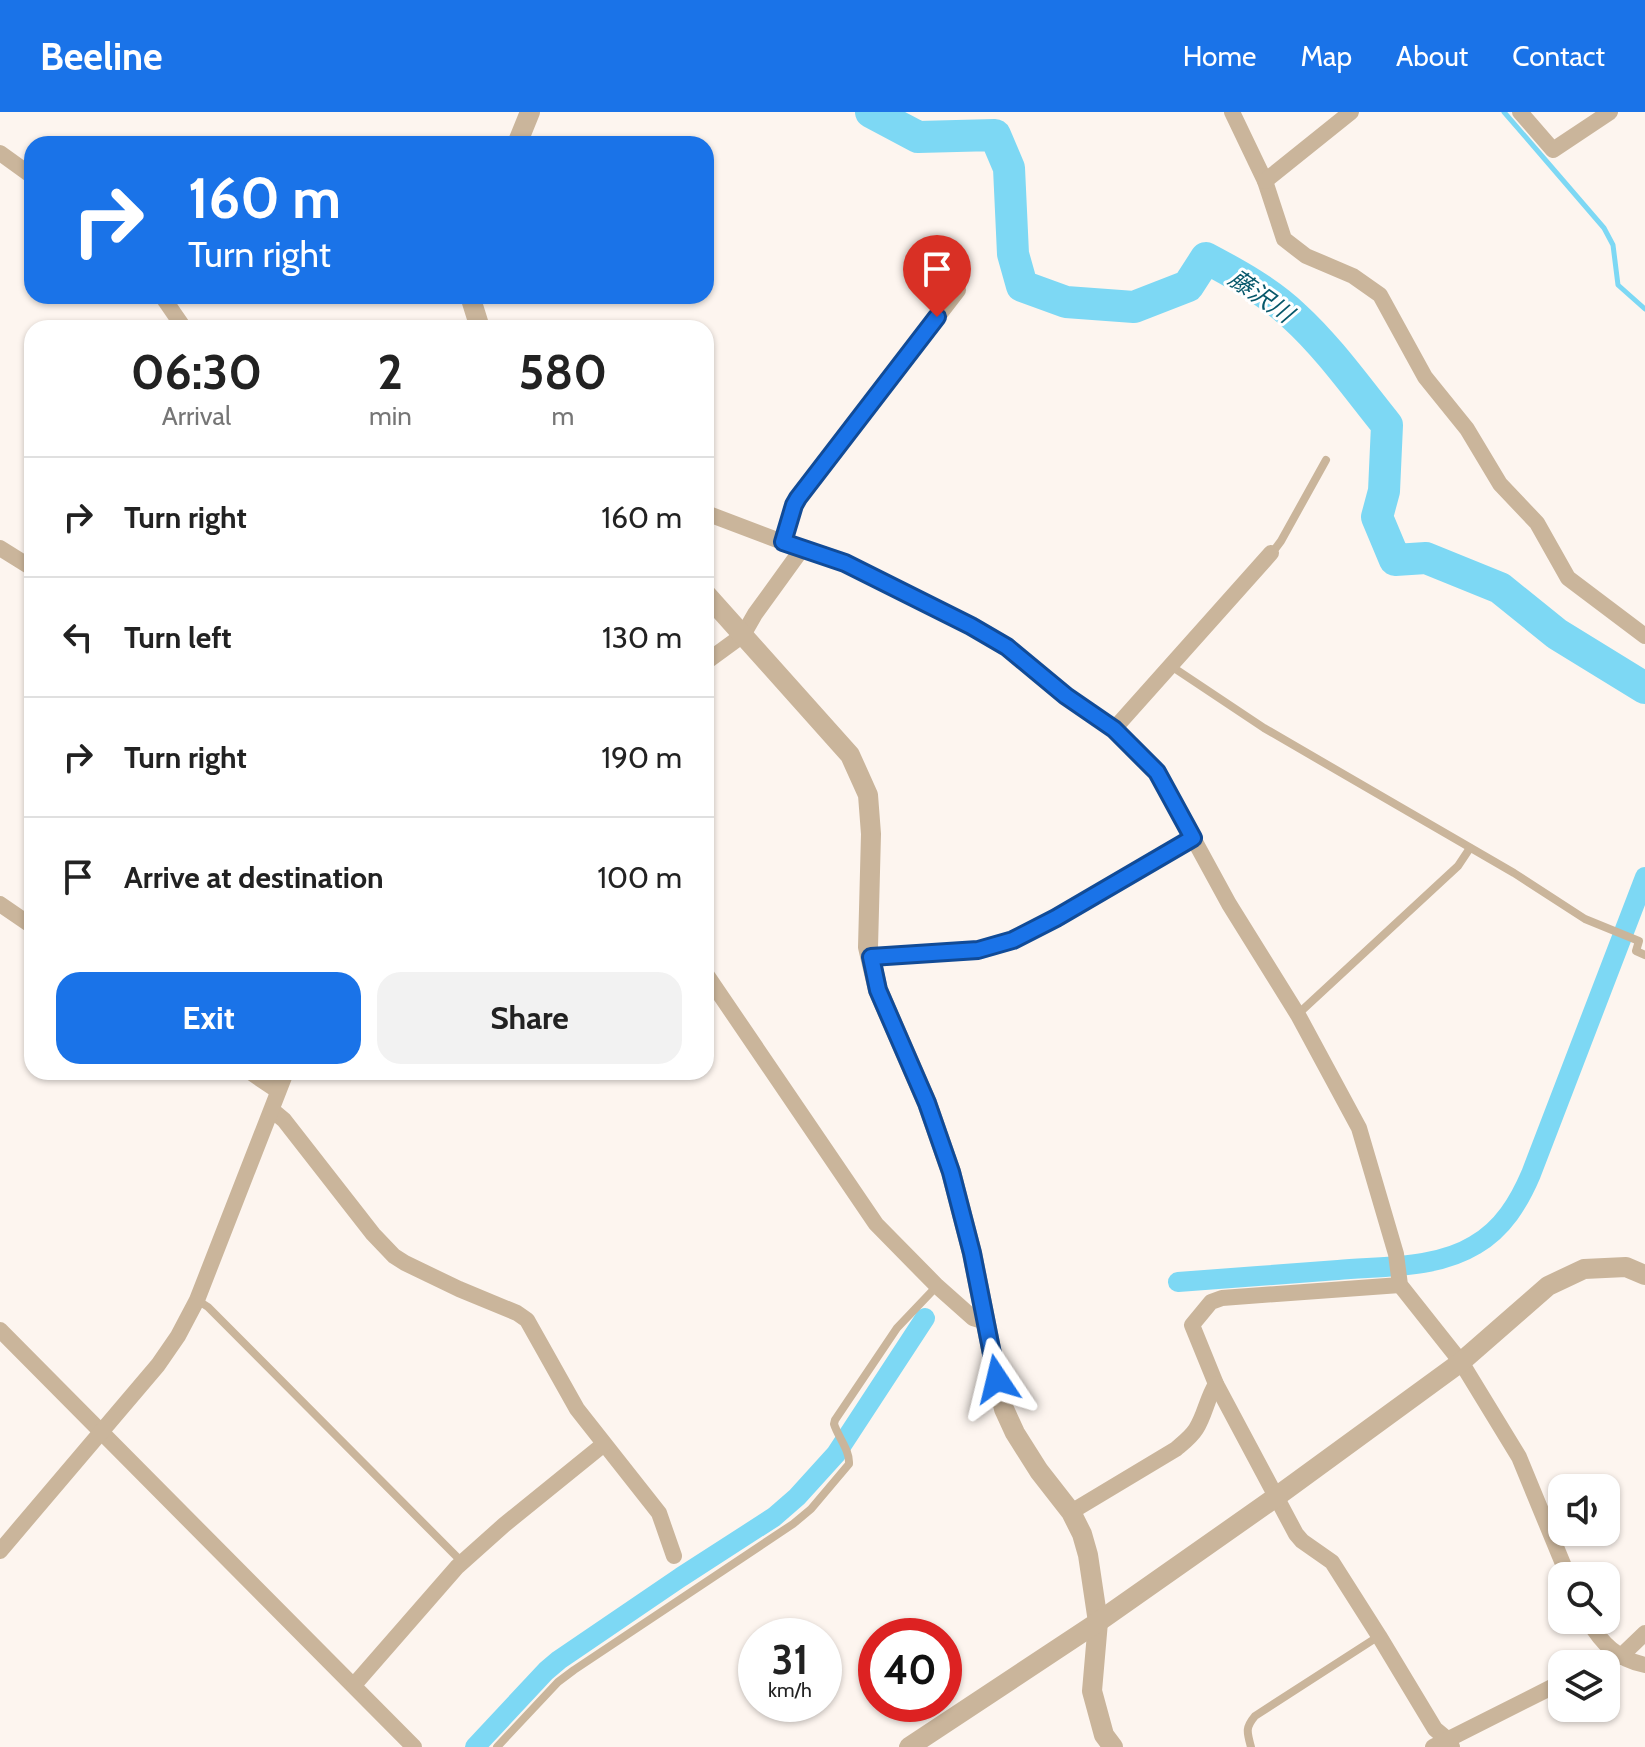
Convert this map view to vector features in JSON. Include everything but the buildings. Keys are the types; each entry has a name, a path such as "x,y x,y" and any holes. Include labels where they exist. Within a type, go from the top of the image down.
{"street":[{"path":"520,136 530,112"},
{"path":"1232,112 1265,181 1284,239 1306,256 1353,276 1380,295 1425,377 1467,429 1500,484 1537,523 1568,578 1645,636"},
{"path":"1265,181 1351,112"},
{"path":"1520,112 1553,150 1610,112"},
{"path":"0,153 24,170"},
{"path":"783,542 798,498 958,290"},
{"path":"714,516 845,563 971,626 1007,647 1066,696 1114,729 1157,772 1229,904 1298,1015 1359,1128 1396,1254 1399,1281 1461,1362 1519,1457 1562,1562"},
{"path":"0,548 24,563"},
{"path":"714,656 743,635 802,549"},
{"path":"1114,729 1271,553"},
{"path":"714,603 850,755 868,795 871,834 868,947 878,990 927,1103 951,1172 972,1253 997,1379 1010,1421 1039,1471 1071,1512 1082,1534 1098,1622 1092,1691 1104,1735 1113,1747"},
{"path":"871,957 978,950 1013,940 1193,838"},
{"path":"0,904 24,920"},
{"path":"714,986 876,1224 937,1286 973,1318 986,1322"},
{"path":"262,1080 278,1091"},
{"path":"0,1551 158,1365 178,1336 197,1300 283,1080"},
{"path":"272,1110 284,1120 373,1234 394,1256 527,1320 577,1409 659,1513 674,1556"},
{"path":"909,1747 1098,1622 1276,1497 1461,1362 1548,1286 1584,1269 1626,1267 1645,1275"},
{"path":"1399,1281 1222,1298 1211,1302 1192,1325 1216,1384 1296,1534 1332,1562 1444,1744 1548,1689"},
{"path":"0,1330 414,1747"},
{"path":"1071,1512 1176,1449 1195,1430 1208,1395 1216,1384"},
{"path":"354,1685 463,1562 604,1444"},
{"path":"1621,1656 1645,1633"},
{"path":"1597,1634 1605,1647 1645,1665"}],"lane":[{"path":"1271,553 1281,541 1326,460"},
{"path":"1171,666 1264,728 1514,873 1585,919 1639,941 1636,951 1645,955"},
{"path":"1298,1015 1458,866 1470,848"},
{"path":"497,1747 558,1682 811,1509 847,1469 850,1461 836,1430 835,1420 892,1335 937,1286"},
{"path":"197,1300 208,1307 463,1562"},
{"path":"1251,1747 1248,1724 1255,1716 1379,1636"}],"waterway":[{"name":"藤沢川","path":"871,112 918,137 995,135 1009,168 1013,254 1022,286 1066,302 1134,307 1188,286 1206,258 1274,299 1319,341 1387,425 1384,491 1377,517 1395,560 1426,558 1500,588 1557,634 1645,688"},
{"path":"1504,112 1604,228 1613,245 1618,285 1645,309"},
{"path":"1178,1282 1426,1262 1460,1253 1485,1239 1515,1205 1531,1174 1645,877"},
{"path":"475,1747 559,1660 774,1517 797,1497 836,1454 925,1318"}],"route":[{"path":"937,317 798,498 783,542 845,563 1007,647 1066,696 1114,729 1157,772 1193,838 1013,940 978,950 871,957 878,990 927,1103 951,1172 972,1253 997,1379"}]}
